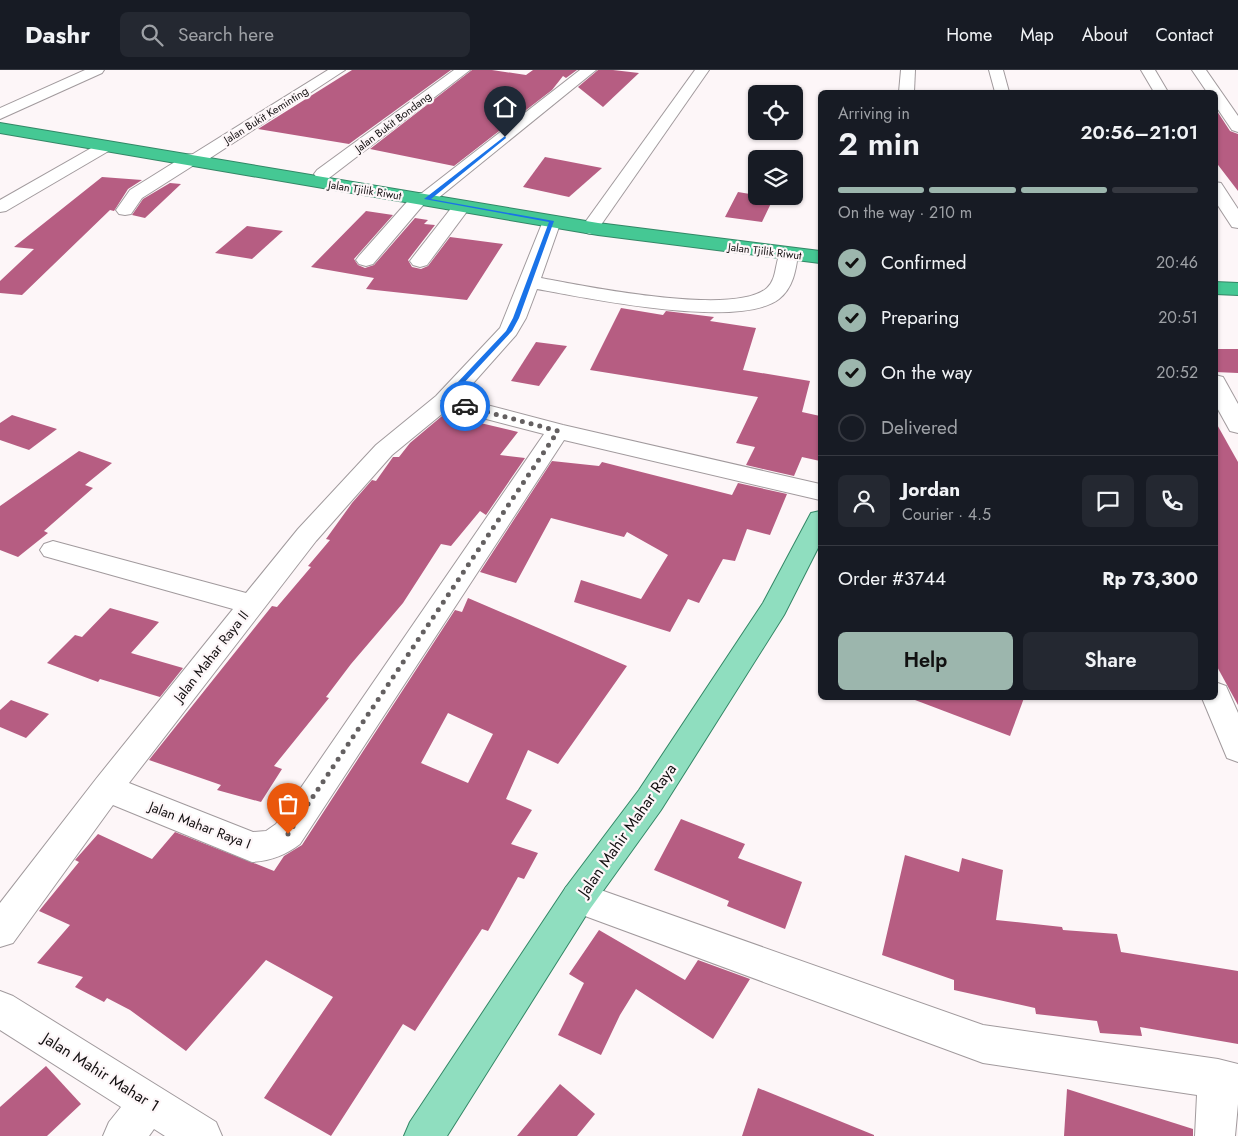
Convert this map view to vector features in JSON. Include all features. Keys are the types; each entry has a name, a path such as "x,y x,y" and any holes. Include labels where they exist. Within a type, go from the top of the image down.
{"highway":[{"name":"Jalan Tjilik Riwut","path":"0,128 193,159 310,181 590,228 818,257"},
{"path":"1218,288 1238,289"}],"main road":[{"name":"Jalan Mahir Mahar Raya","path":"424,1136 578,898 650,800 774,608 818,523"}],"street":[{"path":"0,114 97,70"},
{"name":"Jalan Bukit Keminting","path":"125,210 136,194 338,70"},
{"name":"Jalan Bukit Bondang","path":"323,174 464,70"},
{"path":"366,260 423,199 589,70"},
{"path":"590,228 702,70"},
{"path":"907,90 908,70"},
{"path":"1148,70 1159,90"},
{"path":"1199,70 1213,90"},
{"path":"1218,98 1238,128"},
{"path":"22,104 14,113 14,120 22,132"},
{"path":"0,207 106,146"},
{"path":"1218,192 1238,223"},
{"path":"420,261 462,206"},
{"name":"Jalan Mahar Raya II","path":"0,931 107,788 307,535 384,450 444,401 509,331 516,318 552,221"},
{"path":"529,282 614,297 663,303 713,306 744,303 768,296 783,282 789,254"},
{"path":"444,401 481,409 558,431 818,492"},
{"path":"1221,404 1238,426"},
{"name":"Jalan Mahar Raya I","path":"107,788 252,847 276,844 288,834 558,431"},
{"path":"53,550 252,604"},
{"path":"1218,700 1238,749"},
{"path":"578,898 983,1044 1228,1081 1215,1136"},
{"name":"Jalan Mahir Mahar 1","path":"5,1021 150,1103 202,1136"},
{"path":"123,1136 150,1103"}],"building":[{"path":"352,70 451,70 349,144 258,129"},
{"path":"472,70 492,70 526,75 533,70 577,70 566,78 563,76 552,90 454,166 370,149"},
{"path":"598,70 639,73 603,107 578,87"},
{"path":"1218,113 1230,131 1238,134 1238,191 1218,165"},
{"path":"545,157 602,168 569,197 523,187"},
{"path":"102,177 142,180 128,189 114,211 110,210 22,295 0,293 0,281 34,249 14,247"},
{"path":"170,183 181,184 145,218 132,215 143,199"},
{"path":"738,192 748,194 748,205 770,205 762,222 725,217"},
{"path":"366,211 393,215 354,259 358,265 365,268 374,265 415,218 428,220 424,224 435,225 408,260 412,267 421,269 428,266 450,237 503,244 467,300 366,289 374,278 311,267"},
{"path":"247,226 283,231 252,259 215,253"},
{"path":"621,308 663,315 666,311 714,317 710,321 756,328 743,370 810,381 802,412 818,416 818,461 802,457 794,476 746,465 755,447 736,443 758,397 590,370"},
{"path":"536,342 567,346 539,386 511,381"},
{"path":"1218,349 1238,349 1238,373 1218,372"},
{"path":"12,415 57,429 29,450 0,440 0,423"},
{"path":"442,416 518,432 500,455 525,458 486,515 480,511 451,546 441,544 403,603 351,664 326,697 329,698 274,766 282,769 261,802 217,790 221,785 149,760 272,606 277,607 311,567 308,566 330,540 326,539 352,503 372,480 376,481 393,457 399,457 410,443"},
{"path":"1218,426 1238,462 1238,705 1218,668"},
{"path":"79,451 112,463 85,485 93,488 44,531 48,533 18,557 0,550 0,506"},
{"path":"552,461 599,466 602,462 732,495 738,483 787,494 770,535 747,529 735,561 723,559 699,603 688,599 670,632 574,602 581,580 641,599 668,555 627,532 624,537 551,518 516,583 480,572"},
{"path":"468,598 627,666 558,764 528,750 506,799 532,810 511,844 538,853 524,879 518,877 488,931 482,929 415,1031 403,1024 331,1136 264,1098 333,997 266,960 186,1051 130,1010 107,998 104,1002 75,987 83,977 37,963 70,925 39,911 79,862 75,860 98,834 152,859 175,832 274,871 284,856 302,845 455,610 462,612","holes":["448,713 493,734 468,783 421,763"]},
{"path":"110,608 159,622 131,653 183,668 160,697 100,679 98,682 47,663 75,635 82,637"},
{"path":"11,700 49,714 26,738 0,727 0,710"},
{"path":"915,700 1023,700 1010,736"},
{"path":"681,819 745,844 738,858 802,882 785,929 727,906 729,901 654,870"},
{"path":"905,855 959,872 962,858 1003,870 996,920 1062,927 1063,930 1117,934 1121,952 1238,971 1238,1044 1140,1027 1142,1036 1100,1033 1097,1021 1036,1014 1035,1008 954,990 954,980 882,955"},
{"path":"599,930 685,980 698,960 750,979 713,1039 636,989 620,1015 601,1055 558,1035 584,983 569,974"},
{"path":"46,1066 81,1104 47,1136 0,1136 0,1107"},
{"path":"560,1084 595,1114 577,1136 517,1136"},
{"path":"758,1088 874,1135 874,1136 742,1136"},
{"path":"1067,1089 1193,1129 1193,1136 1064,1136"}],"way so far":[{"path":"288,834 558,431 465,406"}],"route":[{"path":"465,406 444,401 509,331 516,318 552,221 426,199 505,137"}]}
